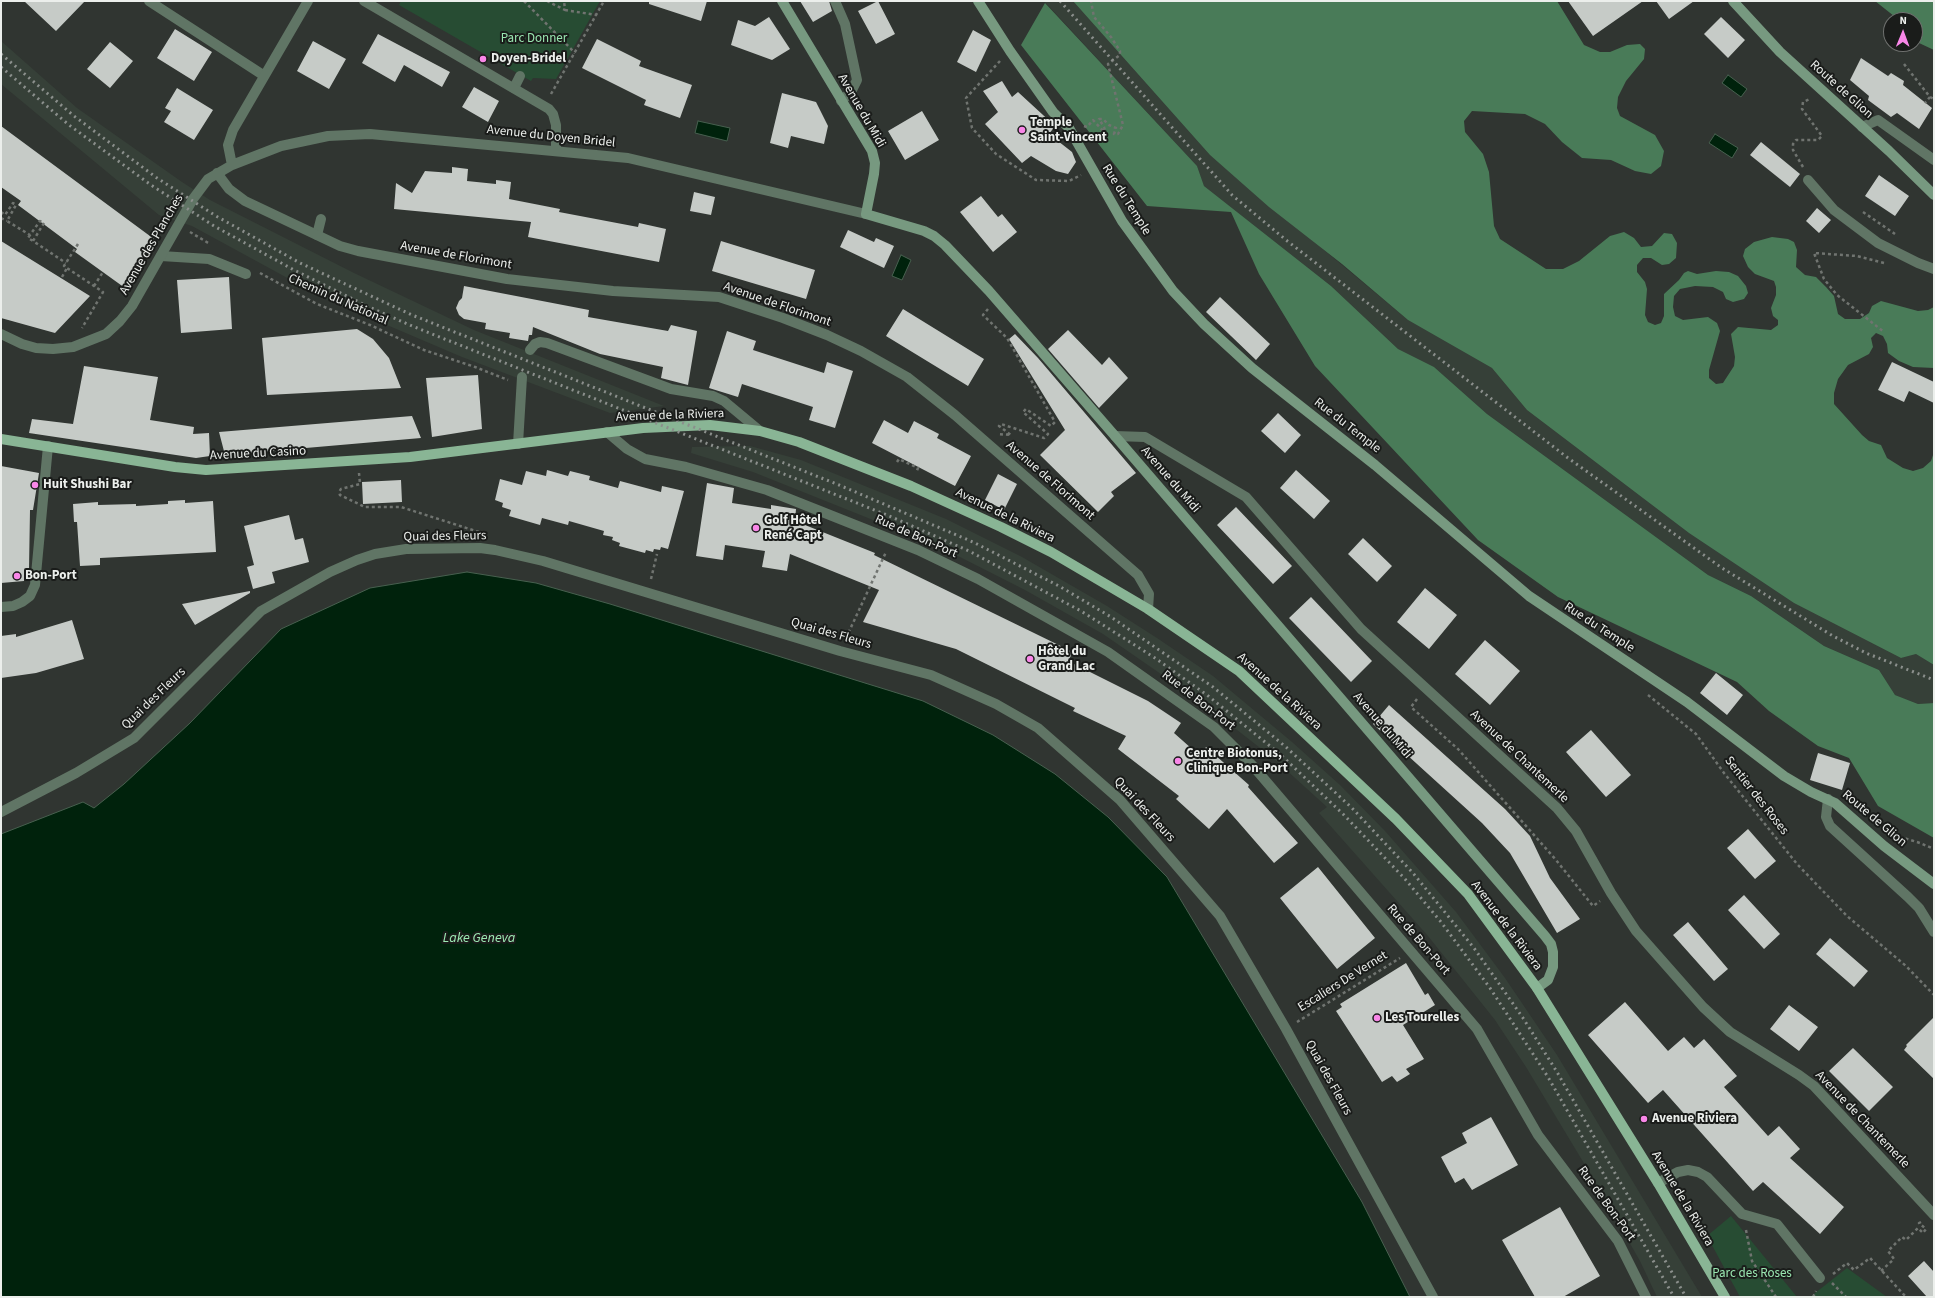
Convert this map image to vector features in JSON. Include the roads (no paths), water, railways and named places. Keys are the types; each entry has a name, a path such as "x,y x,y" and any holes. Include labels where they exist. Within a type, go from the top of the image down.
{"main road":[{"name":"Avenue de la Riviera","path":"518,444 644,428 710,425 760,431 799,442 950,503 1051,552 1148,609 1239,671 1396,819 1468,894 1537,988 1658,1183 1725,1297"},
{"name":"Avenue du Casino","path":"1,439 175,467 206,470 417,456 518,444"}],"street":[{"path":"149,1 263,75"},
{"path":"232,165 228,145 230,138 263,75 308,1"},
{"path":"364,1 543,104 553,114 555,120 556,150"},
{"name":"Avenue du Midi","path":"782,1 841,102 872,151 874,174 866,214 912,227 937,238 962,261 1115,436 1545,936 1551,944 1553,952 1553,967 1548,980 1537,988"},
{"path":"835,1 845,24 857,80 853,90 841,102"},
{"name":"Rue du Temple","path":"978,1 1010,51 1053,112 1069,128 1122,221 1172,291 1204,324 1252,368 1370,460 1529,596 1692,706 1794,782"},
{"name":"Route de Glion","path":"1733,1 1780,52 1934,195"},
{"path":"514,88 520,76"},
{"path":"1862,127 1878,120 1934,160"},
{"name":"Avenue du Doyen Bridel","path":"232,165 281,146 328,136 363,134 556,150 628,158 653,162 866,214"},
{"name":"Avenue des Planches","path":"1,334 22,344 36,348 60,348 86,343 106,334 120,321 132,306 199,190 208,179 232,165"},
{"name":"Avenue de Florimont","path":"217,173 229,189 245,201 340,246 358,252 507,279 613,291 719,297 783,318 827,335 907,377 956,415 1138,575 1149,594 1148,609"},
{"path":"1808,180 1834,210 1878,243 1918,264 1934,269"},
{"path":"317,235 321,220"},
{"path":"161,256 209,259 251,272"},
{"path":"530,350 535,344 540,342 547,343 671,389 713,396 724,401 760,431"},
{"path":"518,444 522,382"},
{"name":"Rue de Bon-Port","path":"607,432 627,449 645,458 686,467 767,490 892,540 978,579 1088,639 1164,689 1214,727 1252,766 1476,1029 1538,1135 1618,1241 1646,1297"},
{"name":"Avenue de Chantemerle","path":"1115,436 1145,437 1246,497 1361,629 1557,808 1576,831 1611,893 1636,931 1716,1020 1730,1032 1814,1086 1934,1215"},
{"path":"1,607 13,606 30,596 35,585 48,446"},
{"name":"Quai des Fleurs","path":"1,812 76,773 134,738 261,611 330,572 357,560 374,554 406,549 480,548 542,561 840,651 931,675 996,704 1038,728 1120,800 1220,916 1286,1029 1434,1297"},
{"name":"Route de Glion","path":"1794,782 1811,792 1828,799 1842,808 1876,838 1934,884"},
{"path":"1828,799 1826,817 1830,826 1908,897 1924,914 1934,932"},
{"path":"1658,1183 1678,1172 1688,1170 1698,1172 1707,1177 1742,1214 1777,1224 1820,1278"}],"water":[{"path":"1728,75 1747,89 1741,97 1722,83"},
{"path":"698,121 730,128 727,141 695,133"},
{"path":"1715,134 1738,148 1732,158 1709,143"},
{"path":"901,255 911,260 902,280 892,276"},
{"name":"Lake Geneva","path":"467,572 536,583 610,604 923,701 993,735 1055,774 1108,817 1167,877 1362,1202 1410,1297 1,1297 1,834 83,802 94,808 124,784 190,723 281,629 370,588"}],"railway":[{"path":"1060,1 1232,195 1286,240 1568,458 1722,568 1833,636 1866,653 1934,680"},
{"path":"1,54 74,116 157,178 216,216 300,263 412,315 839,485 973,542 1059,586 1111,617 1213,687 1286,747 1352,808 1413,873 1474,948 1523,1018 1557,1072 1686,1297"},
{"path":"1,67 69,125 151,185 214,226 294,270 369,307 412,326 887,515 969,551 1081,611 1155,658 1207,695 1281,755 1344,815 1405,879 1441,922 1490,988 1548,1077 1674,1297"}],"place":[{"name":"Doyen-Bridel","path":"483,59"},
{"name":"Temple Saint-Vincent","path":"1022,130"},
{"name":"Huit Shushi Bar","path":"35,485"},
{"name":"Golf Hôtel René Capt","path":"756,528"},
{"name":"Bon-Port","path":"17,576"},
{"name":"Hôtel du Grand Lac","path":"1030,659"},
{"name":"Centre Biotonus, Clinique Bon-Port","path":"1178,761"},
{"name":"Les Tourelles","path":"1377,1018"},
{"name":"Avenue Riviera","path":"1644,1119"}],"park label":[{"name":"Parc Donner","path":"534,39"},
{"name":"Parc des Roses","path":"1752,1274"}]}
